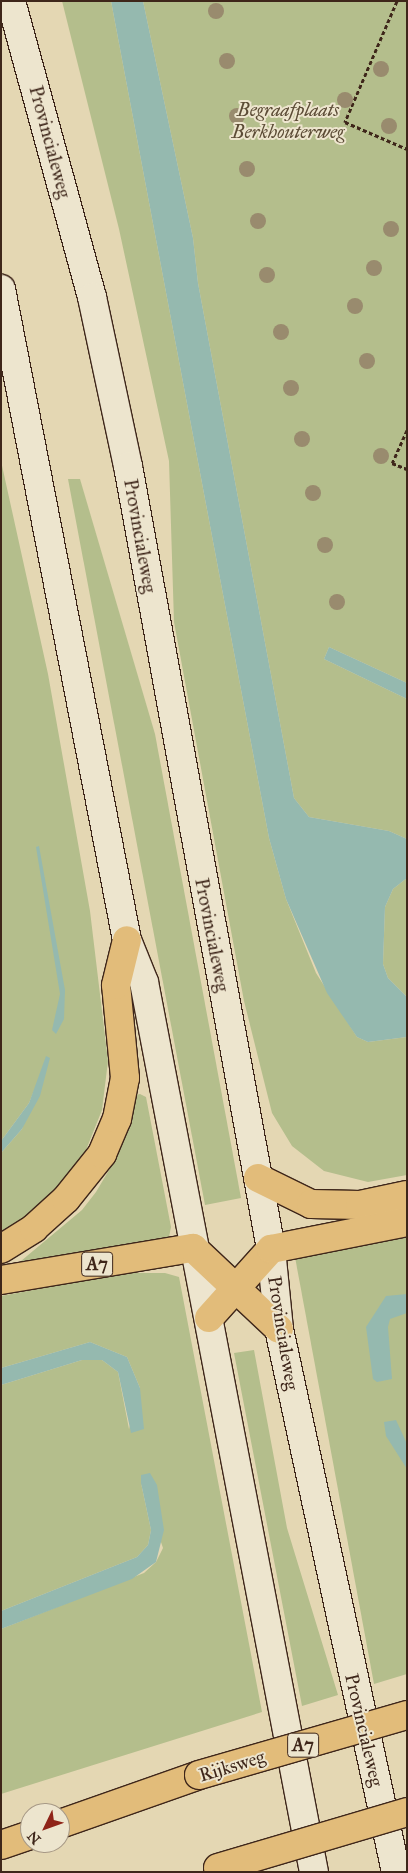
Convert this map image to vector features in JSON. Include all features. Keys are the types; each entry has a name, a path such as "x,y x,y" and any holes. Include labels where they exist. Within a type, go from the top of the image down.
{"highway":[{"path":"1,1248 34,1228 66,1199 102,1154 117,1119 125,1078 116,985 127,940"},
{"path":"258,1178 311,1204 360,1205 407,1195"},
{"path":"209,1318 271,1249 407,1222"},
{"path":"193,1248 279,1329"},
{"name":"A7","path":"1,1280 193,1248"},
{"name":"Rijksweg","path":"70,1820 198,1775 407,1715"},
{"path":"212,1870 407,1812"},
{"path":"1,1845 20,1838"}],"main road":[{"name":"Provincialeweg","path":"11,1 92,297 128,466 271,1249 279,1329 396,1872"},
{"path":"1,288 127,940 144,982 193,1248 209,1318 314,1872"}],"path":[{"path":"397,1 345,122 407,149"},
{"path":"407,430 392,463 407,470"}],"green space":[{"path":"62,1 111,1 269,838 286,899 316,973 357,1037 368,1042 407,1037 407,1175 368,1182 324,1171 292,1146 272,1113 244,1001 174,622 169,461 119,229"},
{"name":"Begraafplaats Berkhouterweg","path":"143,1 407,1 407,683 329,647 324,659 407,699 407,839 389,831 309,817 294,798 198,283 193,238"},
{"path":"1,461 48,674 90,911 108,1061 102,1110 80,1165 42,1208 1,1233 1,1153 22,1129 35,1088 29,1103 1,1141"},
{"path":"68,479 80,479 155,734 241,1198 205,1205"},
{"path":"407,878 407,997 388,978 383,964 385,907 393,889"},
{"path":"140,1094 146,1097 171,1227 169,1237 30,1263 21,1261 82,1210 96,1192 115,1160 136,1095"},
{"path":"407,1235 407,1674 374,1684 295,1257"},
{"path":"124,1273 165,1273 179,1277 262,1712 1,1794 1,1629 144,1573 156,1562 163,1548 141,1483 151,1530 148,1545 137,1557 1,1611 1,1385 82,1360 102,1360 118,1372 129,1429 140,1388 127,1357 90,1342 1,1368 1,1296"},
{"path":"254,1350 287,1528 338,1695 302,1706 234,1353"}],"water":[{"path":"111,1 143,1 193,238 198,283 294,798 309,817 389,831 407,839 407,878 393,889 385,907 383,964 388,978 407,997 407,1037 368,1042 357,1037 327,993 286,899 269,838"},
{"path":"329,647 407,683 407,699 324,659"},
{"path":"39,846 65,990 64,1019 56,1034 52,1030 60,994 36,847"},
{"path":"46,1056 50,1058 40,1096 22,1129 1,1153 1,1141 29,1103"},
{"path":"407,1294 407,1313 390,1319 388,1327 392,1379 377,1382 373,1379 366,1327 386,1296"},
{"path":"90,1342 127,1357 140,1388 144,1429 131,1433 118,1372 102,1360 82,1360 1,1385 1,1368"},
{"path":"396,1420 407,1444 407,1469 386,1436 384,1422"},
{"path":"150,1473 157,1485 164,1530 156,1562 132,1579 1,1629 1,1611 137,1557 148,1545 151,1530 141,1483 141,1475"}]}
